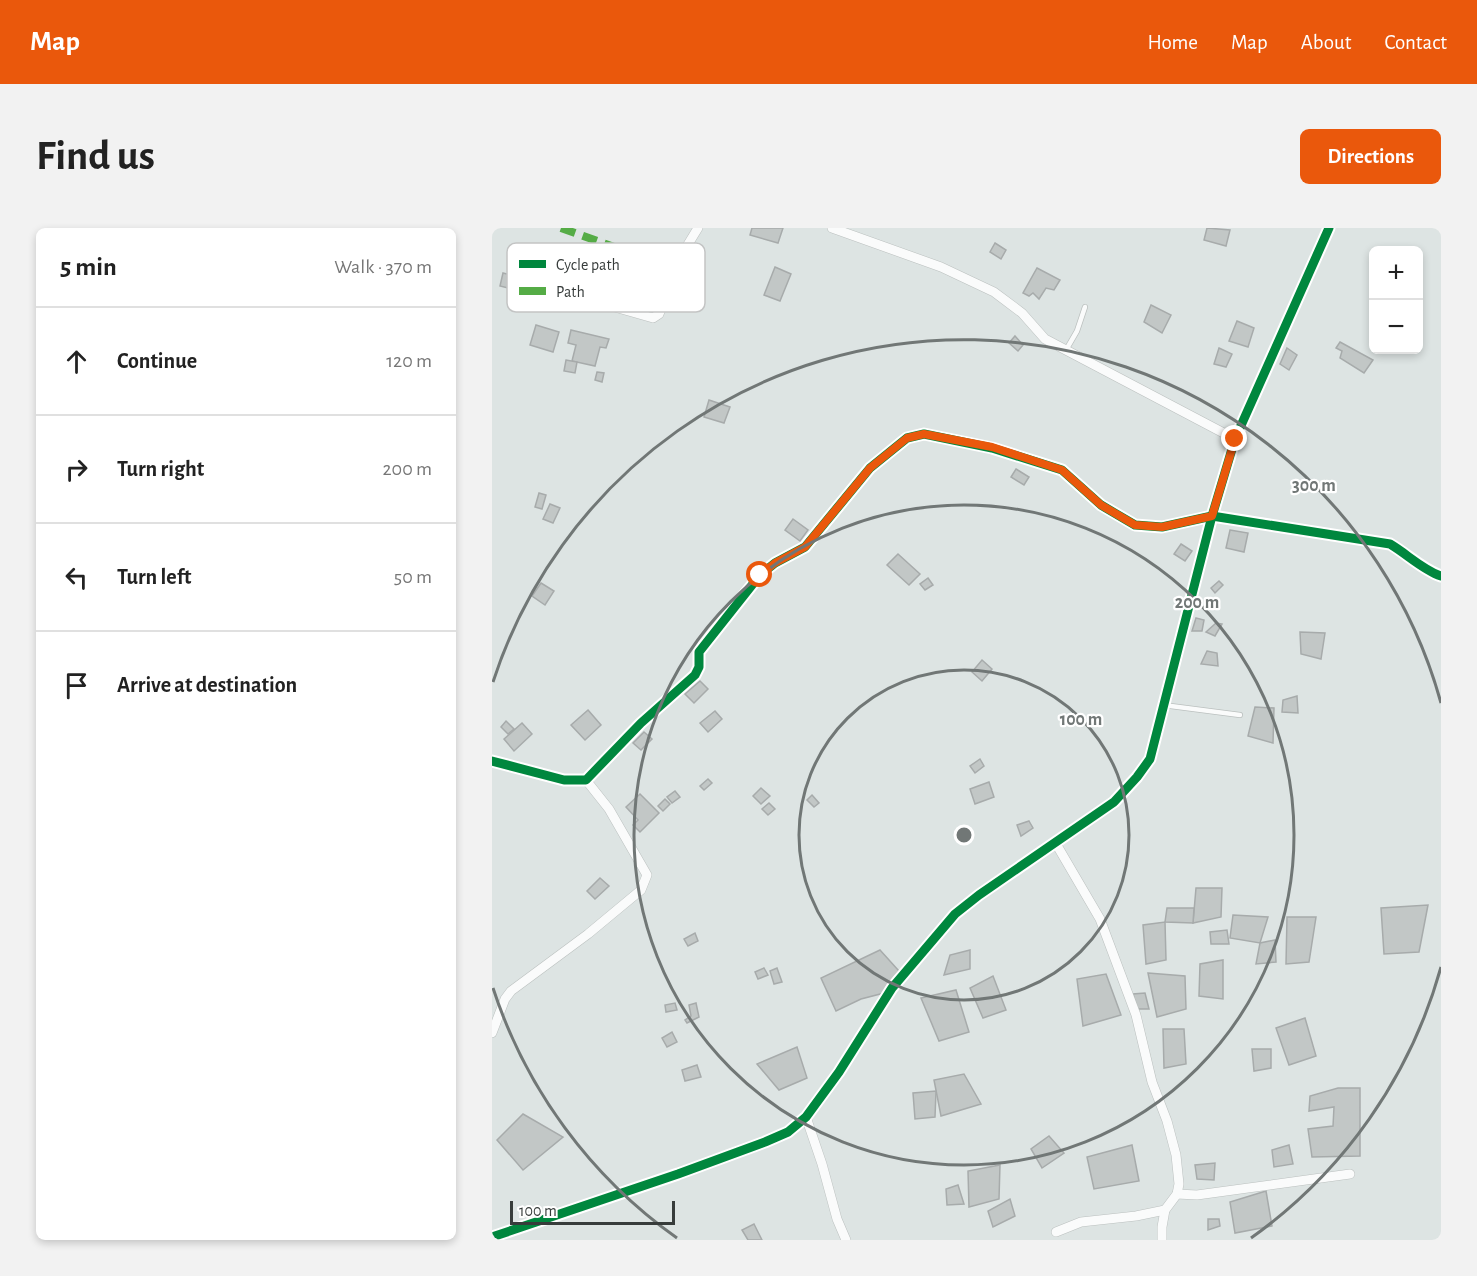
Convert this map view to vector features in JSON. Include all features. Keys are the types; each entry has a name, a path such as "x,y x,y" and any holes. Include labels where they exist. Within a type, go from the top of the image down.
{"street":[{"path":"689,243 698,228"},
{"path":"832,228 941,267 994,292 1022,313 1045,339 1235,439"},
{"path":"492,1238 782,1136 806,1117 839,1072 892,988 938,931 979,895 1114,802 1137,777 1150,759 1212,516 1235,439 1329,228"},
{"path":"632,312 653,318 660,312"},
{"path":"492,761 564,780 586,780 641,723 695,675 699,666 699,652 760,575 775,563 805,547 870,468 907,438 924,434 992,447 1062,470 1101,505 1135,525 1162,527 1212,516 1390,544 1441,576"},
{"path":"492,1034 505,999 511,991 588,934 642,890 647,875 609,808 586,780"},
{"path":"1054,842 1100,919 1136,1015 1152,1082 1167,1121 1176,1155 1179,1184 1177,1194 1165,1210 1162,1240"},
{"path":"806,1117 837,1219 846,1240"},
{"path":"1177,1194 1197,1196 1350,1174"},
{"path":"1056,1232 1081,1222 1136,1216 1165,1210"}],"lane":[{"path":"1066,350 1077,331 1085,307"},
{"path":"1163,705 1240,715"}],"building":[{"path":"752,228 783,228 778,243 750,235"},
{"path":"1207,228 1230,230 1226,246 1204,240"},
{"path":"995,243 1006,250 1001,259 990,252"},
{"path":"775,267 791,274 780,301 764,295"},
{"path":"1037,268 1060,280 1054,290 1046,288 1039,299 1033,293 1029,296 1023,293"},
{"path":"503,273 507,274 507,288 500,286"},
{"path":"1151,305 1171,315 1162,333 1144,322"},
{"path":"1237,321 1254,328 1248,347 1229,341"},
{"path":"536,325 559,332 553,352 530,345"},
{"path":"571,330 609,339 606,348 600,347 595,366 572,361 576,345 568,343"},
{"path":"1015,336 1023,345 1018,351 1009,343"},
{"path":"1340,342 1373,360 1364,373 1340,358 1342,351 1336,348"},
{"path":"1219,348 1232,354 1226,367 1214,364"},
{"path":"1287,348 1297,355 1289,370 1280,364"},
{"path":"566,360 577,362 575,373 564,371"},
{"path":"597,372 604,373 602,382 595,380"},
{"path":"709,400 730,407 724,423 704,417"},
{"path":"1016,469 1029,477 1024,485 1011,477"},
{"path":"539,493 546,495 542,509 535,507"},
{"path":"550,504 560,508 553,523 543,519"},
{"path":"793,519 808,530 800,541 785,530"},
{"path":"1230,530 1248,533 1244,552 1226,548"},
{"path":"1181,544 1192,551 1185,561 1174,554"},
{"path":"898,554 920,574 909,585 887,565"},
{"path":"928,578 933,585 925,590 920,584"},
{"path":"1219,581 1223,585 1215,593 1211,588"},
{"path":"541,583 554,591 545,605 532,596"},
{"path":"1196,618 1204,620 1202,631 1192,631"},
{"path":"1216,623 1222,624 1215,636 1206,632"},
{"path":"1300,632 1325,633 1321,659 1301,654"},
{"path":"1207,651 1217,653 1218,666 1201,664"},
{"path":"982,660 992,669 982,681 972,672"},
{"path":"700,681 708,689 694,703 685,694"},
{"path":"1297,696 1298,713 1282,712 1283,700"},
{"path":"1255,707 1274,708 1273,743 1248,736"},
{"path":"588,710 601,725 585,740 571,725"},
{"path":"715,711 722,719 708,732 700,723"},
{"path":"506,721 514,729 508,734 501,727"},
{"path":"522,723 532,734 514,751 504,739"},
{"path":"644,732 652,739 641,750 633,743"},
{"path":"980,759 984,766 975,773 970,766"},
{"path":"708,779 712,783 704,790 700,786"},
{"path":"989,782 994,797 975,804 970,789"},
{"path":"761,788 770,796 761,804 753,796"},
{"path":"675,791 680,797 672,803 667,797"},
{"path":"640,794 659,813 640,832 633,825 638,820 626,807"},
{"path":"812,795 819,803 814,807 807,800"},
{"path":"665,799 670,804 663,811 658,806"},
{"path":"769,803 775,809 768,815 762,809"},
{"path":"1029,821 1033,828 1021,836 1017,825"},
{"path":"600,878 609,886 595,899 587,891"},
{"path":"1196,888 1222,888 1221,917 1193,923"},
{"path":"1428,905 1419,952 1384,954 1381,908"},
{"path":"1167,908 1194,908 1193,923 1165,922"},
{"path":"1233,915 1268,917 1260,943 1230,938"},
{"path":"1287,917 1316,917 1309,962 1286,964"},
{"path":"1165,922 1166,960 1146,964 1143,925"},
{"path":"1227,930 1229,944 1211,944 1210,932"},
{"path":"695,933 698,941 688,946 684,939"},
{"path":"1275,940 1276,962 1256,964 1260,943"},
{"path":"880,950 899,971 884,993 861,999 836,1011 821,978"},
{"path":"970,950 970,969 944,975 950,955"},
{"path":"1223,960 1223,999 1199,996 1200,964"},
{"path":"764,968 768,975 758,979 755,972"},
{"path":"777,968 782,982 774,984 770,971"},
{"path":"1148,973 1185,976 1186,1009 1157,1017"},
{"path":"1106,974 1121,1015 1083,1026 1077,979"},
{"path":"993,976 1006,1010 983,1018 970,988"},
{"path":"956,990 969,1032 939,1041 921,998"},
{"path":"1145,993 1149,1009 1137,1009 1133,994"},
{"path":"675,1003 677,1010 666,1012 665,1005"},
{"path":"696,1003 699,1017 687,1023 685,1020 691,1016 689,1005"},
{"path":"1305,1018 1316,1056 1289,1065 1276,1028"},
{"path":"1163,1029 1184,1029 1186,1064 1164,1068"},
{"path":"672,1032 677,1042 667,1047 662,1038"},
{"path":"797,1047 807,1078 779,1090 757,1064"},
{"path":"1252,1049 1271,1049 1271,1068 1254,1071"},
{"path":"697,1065 701,1077 685,1081 682,1070"},
{"path":"964,1074 981,1104 941,1116 934,1080"},
{"path":"1338,1088 1360,1088 1360,1156 1312,1157 1308,1129 1333,1126 1334,1107 1309,1111 1310,1096"},
{"path":"936,1091 935,1117 915,1119 913,1093"},
{"path":"523,1114 563,1137 523,1170 497,1140"},
{"path":"1049,1136 1064,1153 1042,1168 1031,1149"},
{"path":"1132,1145 1139,1181 1094,1189 1087,1157"},
{"path":"1289,1145 1293,1164 1274,1167 1272,1150"},
{"path":"1215,1163 1214,1180 1197,1179 1195,1165"},
{"path":"1000,1165 999,1199 969,1207 968,1171"},
{"path":"958,1185 964,1204 947,1205 946,1189"},
{"path":"1266,1191 1272,1226 1235,1233 1230,1202"},
{"path":"1010,1199 1015,1216 993,1227 988,1211"},
{"path":"1208,1219 1219,1219 1220,1226 1208,1230"},
{"path":"754,1224 762,1240 748,1240 742,1230"}],"marked path":[{"path":"561,228 603,243"}],"cycle path":[{"path":"492,1237 678,1174 788,1132 806,1117 839,1072 892,988 955,914 1114,802 1137,777 1150,759 1212,516 1235,439 1329,228"},
{"path":"492,761 564,780 586,780 641,723 695,675 699,667 699,652 760,575 775,563 805,547 870,468 907,438 924,434 992,448 1062,470 1101,505 1135,525 1162,527 1212,516 1390,544 1421,566 1441,576"}],"route":[{"path":"760,575 775,563 805,547 870,468 907,438 924,434 992,447 1062,470 1101,505 1135,525 1162,527 1212,516 1235,439"}]}
